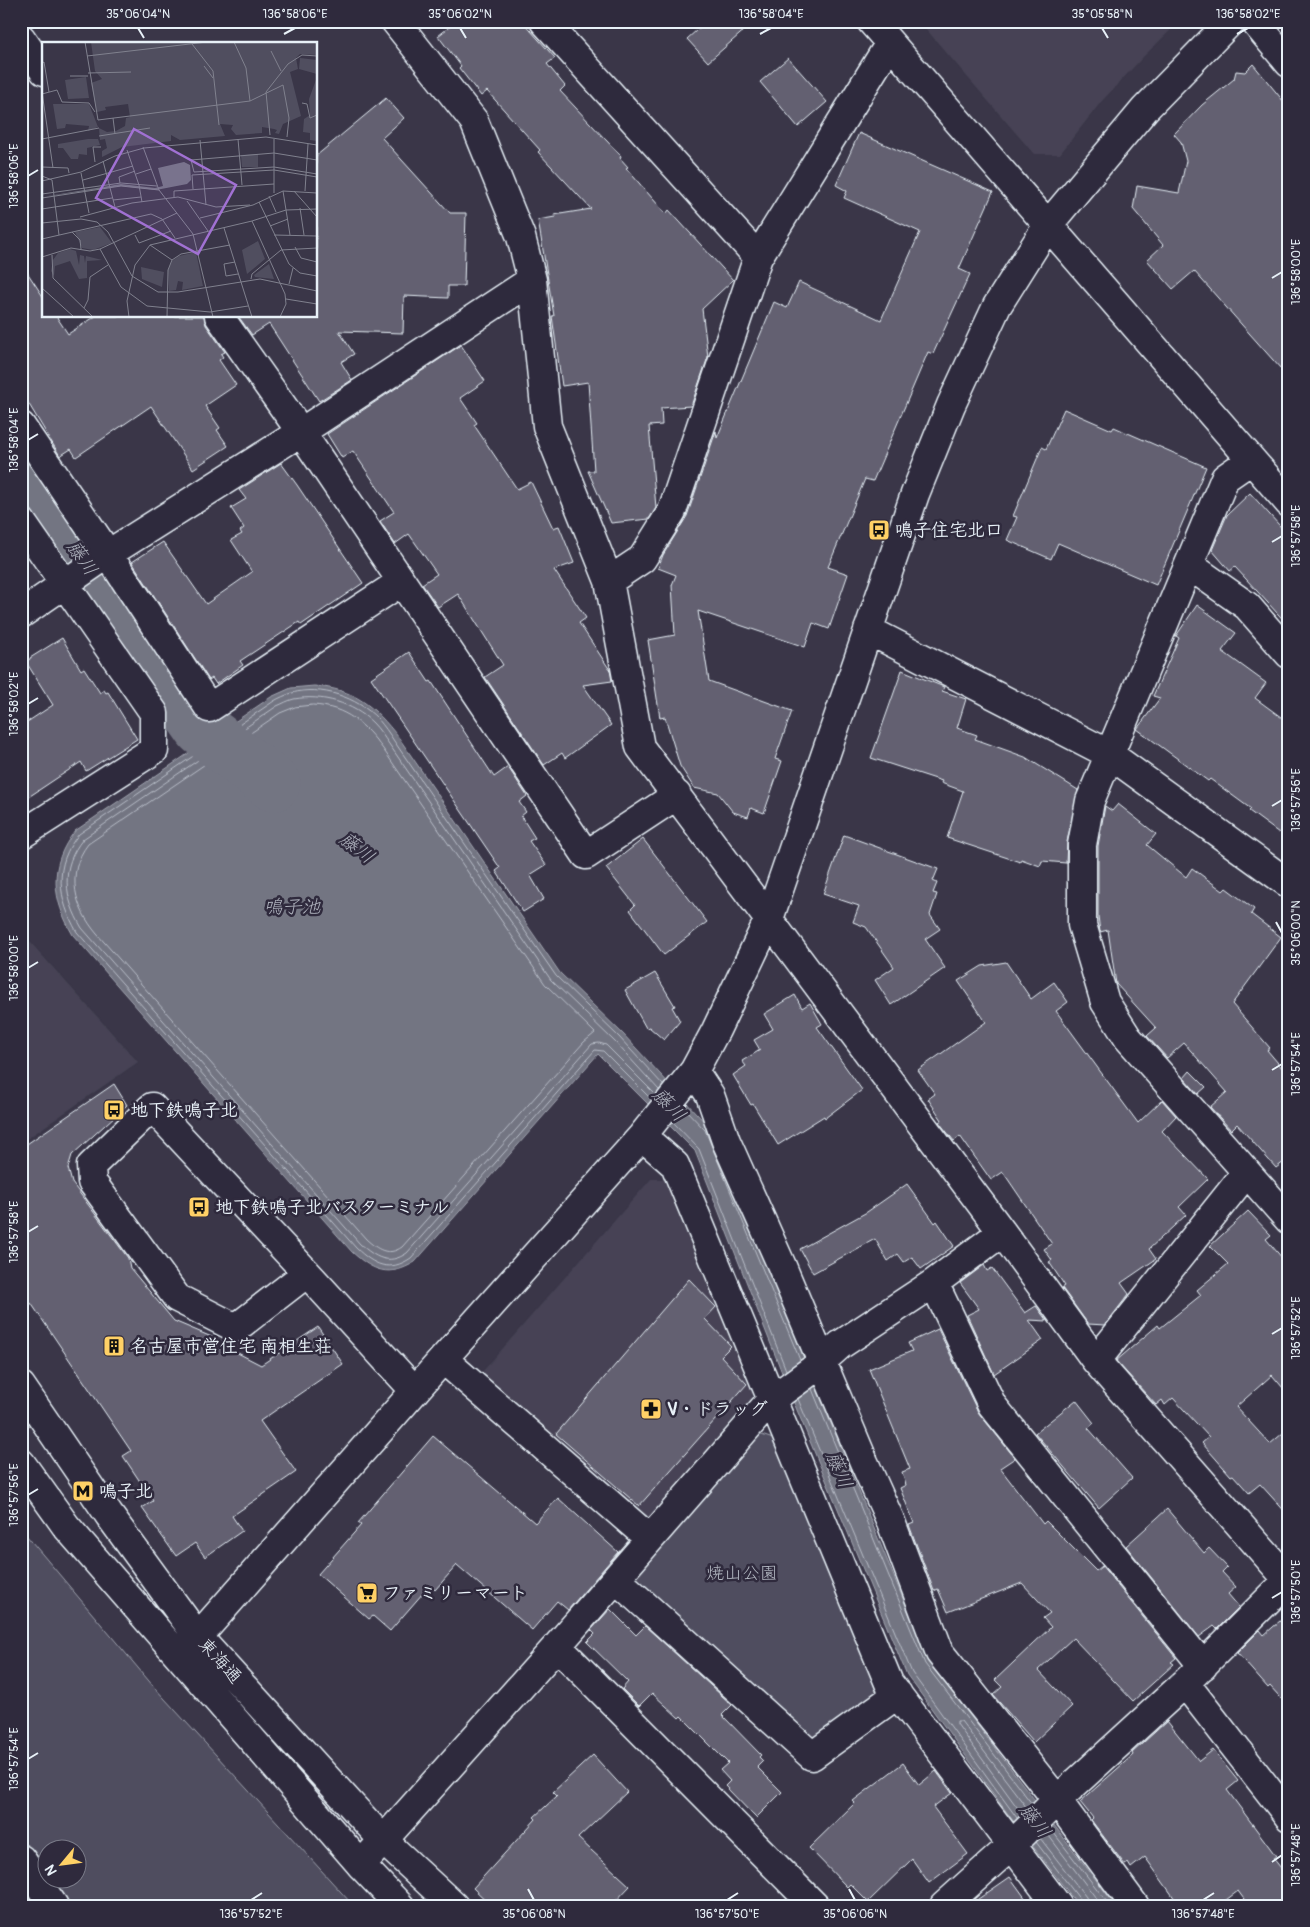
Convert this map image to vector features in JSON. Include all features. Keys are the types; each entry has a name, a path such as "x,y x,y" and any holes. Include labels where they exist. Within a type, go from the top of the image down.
{"street":[{"path":"395,21 474,121 521,237 532,280 547,426 609,582 640,747 770,919 1096,1361 1288,1581 1194,1675 1051,1805 1016,1841 944,1906"},
{"path":"544,21 758,257"},
{"path":"871,21 1289,503"},
{"path":"180,1658 648,1129 688,1078 716,1030 770,919 915,494 952,404 997,306 1048,224 1144,109 1231,21"},
{"path":"1254,21 1289,63"},
{"path":"21,38 42,68"},
{"path":"609,582 642,559 672,511 758,257 890,43"},
{"path":"21,614 86,569 301,432 532,280"},
{"path":"220,318 301,432 586,855 677,795"},
{"path":"21,426 154,713 154,750 21,835"},
{"path":"1251,460 1225,478 1190,565 1108,754 1090,801 1082,845 1080,893 1082,925 1104,1002 1128,1038 1289,1220"},
{"path":"21,521 86,569 209,708 401,582"},
{"path":"1190,565 1247,606 1289,654"},
{"path":"868,630 1108,754 1289,884"},
{"path":"688,1078 710,1095 726,1141 817,1365 891,1522 940,1653 1051,1805 1135,1906"},
{"path":"307,1273 236,1328 177,1298 92,1182 91,1166 152,1107 307,1273 415,1391"},
{"path":"648,1129 675,1165 776,1396 889,1682 1016,1841 1058,1906"},
{"path":"1096,1361 1246,1173"},
{"path":"361,1865 557,1646 776,1396 840,1345 934,1283 1002,1232"},
{"path":"934,1283 992,1405 1194,1675 1289,1816"},
{"path":"443,1359 650,1539"},
{"name":"東海通","path":"21,1386 109,1515 198,1637 384,1841 454,1906"},
{"name":"東海通","path":"21,1463 66,1526 361,1865 400,1906"},
{"path":"616,1579 812,1756 898,1694"},
{"path":"557,1646 815,1906"},
{"path":"21,1858 54,1906"}],"shaded area":[{"path":"919,21 1180,21 1101,102 1060,154 1034,154"},
{"path":"21,932 138,1062 21,1143"},
{"path":"651,1179 667,1179 753,1383 751,1405 650,1518 636,1517 484,1386 483,1371"}],"green space":[{"name":"焼山公園","path":"756,1433 773,1439 878,1689 874,1703 822,1740 805,1738 639,1590 635,1573"},
{"path":"21,1529 154,1687 351,1903 350,1906 21,1906"}],"water":[{"name":"鳴子池","path":"314,686 352,695 372,708 390,727 560,973 623,1034 709,1127 929,1662 1116,1906 1079,1906 1011,1818 907,1675 792,1398 695,1151 598,1054 415,1262 397,1270 382,1270 367,1264 352,1252 73,935 61,908 56,882 60,857 75,831 271,697 291,688"}],"building":[{"path":"457,21 522,21 555,58 547,64 565,86 560,91 621,156 620,158 628,167 626,168 666,214 669,210 733,280 702,309 708,357 691,406 661,408 662,425 649,426 656,508 649,519 611,523 588,471 594,471 588,382 562,386 552,316 554,316 538,220 555,217 554,215 591,209 538,152 540,150 487,91 481,96 459,68 461,66 438,36"},
{"path":"707,21 755,21 708,62 687,39"},
{"path":"788,58 827,102 798,127 760,82"},
{"path":"1253,64 1289,108 1289,378 1194,271 1173,289 1147,260 1163,245 1133,209 1137,186 1179,193 1186,161 1181,142 1174,134 1202,105 1234,79 1236,71 1245,72"},
{"path":"386,98 404,118 382,138 450,213 466,213 464,286 448,286 448,298 404,296 403,333 339,331 354,354 341,362 352,380 319,401 269,324 252,335 239,318 318,318 318,154"},
{"path":"859,133 993,192 959,269 970,274 933,354 928,352 873,481 865,479 828,567 848,574 829,629 813,623 805,647 698,611 709,681 792,711 775,759 782,761 764,813 751,808 748,817 733,812 718,793 694,788 680,766 665,717 660,718 648,640 675,635 672,585 676,575 658,568 663,555 687,516 716,431 717,438 774,302 787,308 799,282 881,320 920,232 844,198 847,191 836,185"},
{"path":"21,263 42,295 42,318 57,318 68,334 93,318 204,318 206,325 225,352 221,354 223,357 219,360 236,385 205,406 220,428 217,430 228,446 193,469 151,406 76,457 71,449 60,456 21,391"},
{"path":"461,345 485,381 460,398 477,423 474,425 517,489 531,482 553,528 559,526 574,563 554,570 586,618 579,623 610,670 612,681 583,685 611,725 565,758 562,753 544,765 485,677 503,665 458,594 438,607 422,584 437,574 409,534 395,544 380,521 394,512 353,451 342,458 327,434"},
{"path":"1064,409 1112,430 1114,427 1206,467 1156,585 1058,543 1051,559 1007,540 1017,517 1013,516 1042,447 1046,449"},
{"path":"281,463 363,583 301,625 299,622 240,661 243,665 216,684 212,678 209,680 132,562 163,542 206,604 252,572 231,540 242,534 240,531 244,528 231,508 246,499 239,490"},
{"path":"1250,493 1289,536 1289,626 1235,567 1230,571 1212,550 1227,515"},
{"path":"1197,605 1236,633 1222,651 1266,683 1255,698 1289,723 1289,819 1279,833 1249,811 1251,809 1210,779 1208,781 1137,729 1160,698 1153,696 1179,638 1176,636"},
{"path":"62,638 81,670 84,668 100,693 104,690 106,693 108,692 137,739 86,771 81,762 21,802 21,726 53,705 26,662"},
{"path":"409,652 429,682 431,681 494,777 508,767 527,796 519,802 526,812 521,816 535,838 529,841 546,865 530,875 544,899 523,912 496,871 500,868 371,678"},
{"path":"902,670 944,687 942,691 966,699 957,728 977,735 975,739 1025,757 1078,790 1067,842 1066,863 1042,861 1040,866 1021,859 1020,862 947,838 963,791 941,783 942,781 871,758"},
{"path":"1118,804 1156,834 1147,845 1186,877 1192,868 1223,891 1226,888 1254,909 1251,914 1281,937 1232,1004 1270,1048 1267,1050 1289,1076 1289,1158 1276,1168 1237,1124 1231,1130 1210,1107 1227,1092 1184,1043 1167,1058 1147,1036 1156,1028 1116,984 1108,930 1100,932 1098,916 1098,846 1105,806 1112,811"},
{"path":"844,835 938,869 933,881 937,883 933,893 937,894 930,915 940,929 925,939 945,968 891,1005 875,980 894,967 866,927 853,922 859,906 823,894"},
{"path":"643,839 707,922 664,955 630,910 635,905 606,868"},
{"path":"1006,962 1031,999 1054,982 1068,1002 1056,1011 1138,1123 1162,1100 1176,1116 1162,1131 1208,1179 1179,1207 1186,1215 1149,1249 1156,1259 1121,1283 1129,1294 1105,1325 1088,1324 1062,1288 1065,1286 1049,1262 1052,1260 1044,1249 1052,1244 1003,1172 991,1180 960,1136 954,1141 939,1122 942,1120 928,1099 935,1094 918,1070 986,1022 958,981 982,966"},
{"path":"655,973 675,1006 672,1007 680,1021 664,1040 649,1027 646,1028 625,990"},
{"path":"795,995 802,1008 810,1003 822,1024 817,1027 862,1090 825,1118 824,1116 778,1145 733,1075 746,1066 742,1061 760,1050 754,1040 773,1029 764,1014"},
{"path":"1190,1071 1206,1087 1198,1094 1184,1078"},
{"path":"114,1084 127,1105 72,1155 68,1168 72,1183 128,1258 130,1268 174,1321 228,1344 230,1349 261,1365 318,1327 343,1364 260,1421 296,1472 232,1516 242,1531 205,1557 195,1543 176,1556 142,1508 153,1501 123,1456 131,1451 31,1303 21,1310 21,1148"},
{"path":"907,1184 935,1223 937,1221 954,1246 921,1269 912,1257 904,1262 898,1254 888,1261 875,1239 813,1273 800,1249 867,1212"},
{"path":"1248,1211 1271,1235 1266,1239 1289,1266 1289,1395 1272,1375 1236,1407 1270,1444 1289,1428 1289,1516 1260,1484 1249,1493 1233,1475 1231,1476 1202,1443 1209,1437 1173,1398 1165,1405 1162,1400 1156,1405 1116,1361 1158,1325 1160,1328 1201,1295 1197,1290 1228,1264 1210,1246"},
{"path":"984,1265 987,1271 992,1268 1025,1313 1036,1306 1047,1321 1029,1320 1043,1340 994,1374 967,1315 979,1309 960,1283"},
{"name":"V・ドラッグ","path":"689,1279 716,1307 705,1319 731,1346 721,1356 747,1384 639,1506 556,1434"},
{"path":"938,1329 978,1412 1015,1458 1000,1468 1043,1524 1046,1521 1096,1571 1102,1566 1176,1658 1171,1662 1174,1664 1133,1701 1073,1638 1038,1670 1072,1706 1034,1742 993,1695 1002,1687 995,1680 1051,1627 1043,1618 1050,1613 1022,1583 948,1612 938,1589 934,1591 909,1525 914,1523 900,1488 906,1485 902,1472 910,1469 869,1369 912,1351 908,1343"},
{"path":"1076,1400 1094,1423 1088,1428 1132,1478 1099,1508 1035,1433"},
{"path":"433,1436 535,1523 558,1498 618,1552 568,1610 557,1601 532,1630 457,1565 435,1590 430,1585 390,1631 373,1616 369,1619 318,1574 361,1525 358,1523"},
{"path":"1167,1509 1204,1553 1209,1548 1227,1567 1222,1572 1236,1587 1228,1594 1239,1607 1217,1629 1214,1626 1199,1637 1126,1546"},
{"path":"610,1609 636,1635 645,1626 732,1705 722,1715 761,1755 759,1757 763,1761 757,1767 782,1792 756,1818 725,1786 730,1781 720,1770 728,1763 681,1716 679,1718 652,1693 639,1706 622,1689 628,1682 587,1642 595,1634 591,1630"},
{"path":"1289,1613 1289,1707 1270,1686 1268,1688 1237,1653 1260,1630 1264,1635"},
{"path":"1167,1721 1199,1761 1213,1750 1238,1781 1227,1790 1276,1856 1273,1858 1289,1878 1289,1906 1249,1906 1238,1891 1218,1906 1180,1906 1145,1857 1131,1868 1128,1863 1125,1865 1091,1820 1093,1818 1080,1802 1133,1755 1132,1753"},
{"path":"593,1755 627,1792 578,1838 630,1886 611,1906 492,1906 473,1888 536,1819 534,1817 557,1796 553,1792"},
{"path":"903,1763 919,1785 936,1771 952,1793 933,1807 968,1854 929,1883 912,1859 868,1902 850,1884 847,1887 809,1848 855,1803 853,1801"},
{"path":"1010,1877 1031,1906 968,1906"}],"waterway":[{"name":"藤川","path":"21,471 202,729 273,784"}],"place":[{"name":"鳴子住宅北口","path":"879,530"},
{"name":"地下鉄鳴子北","path":"114,1110"},
{"name":"地下鉄鳴子北バスターミナル","path":"199,1207"},
{"name":"名古屋市営住宅 南相生荘","path":"114,1346"},
{"name":"V・ドラッグ","path":"651,1409"},
{"name":"鳴子北","path":"83,1491"},
{"name":"ファミリーマート","path":"367,1593"}]}
